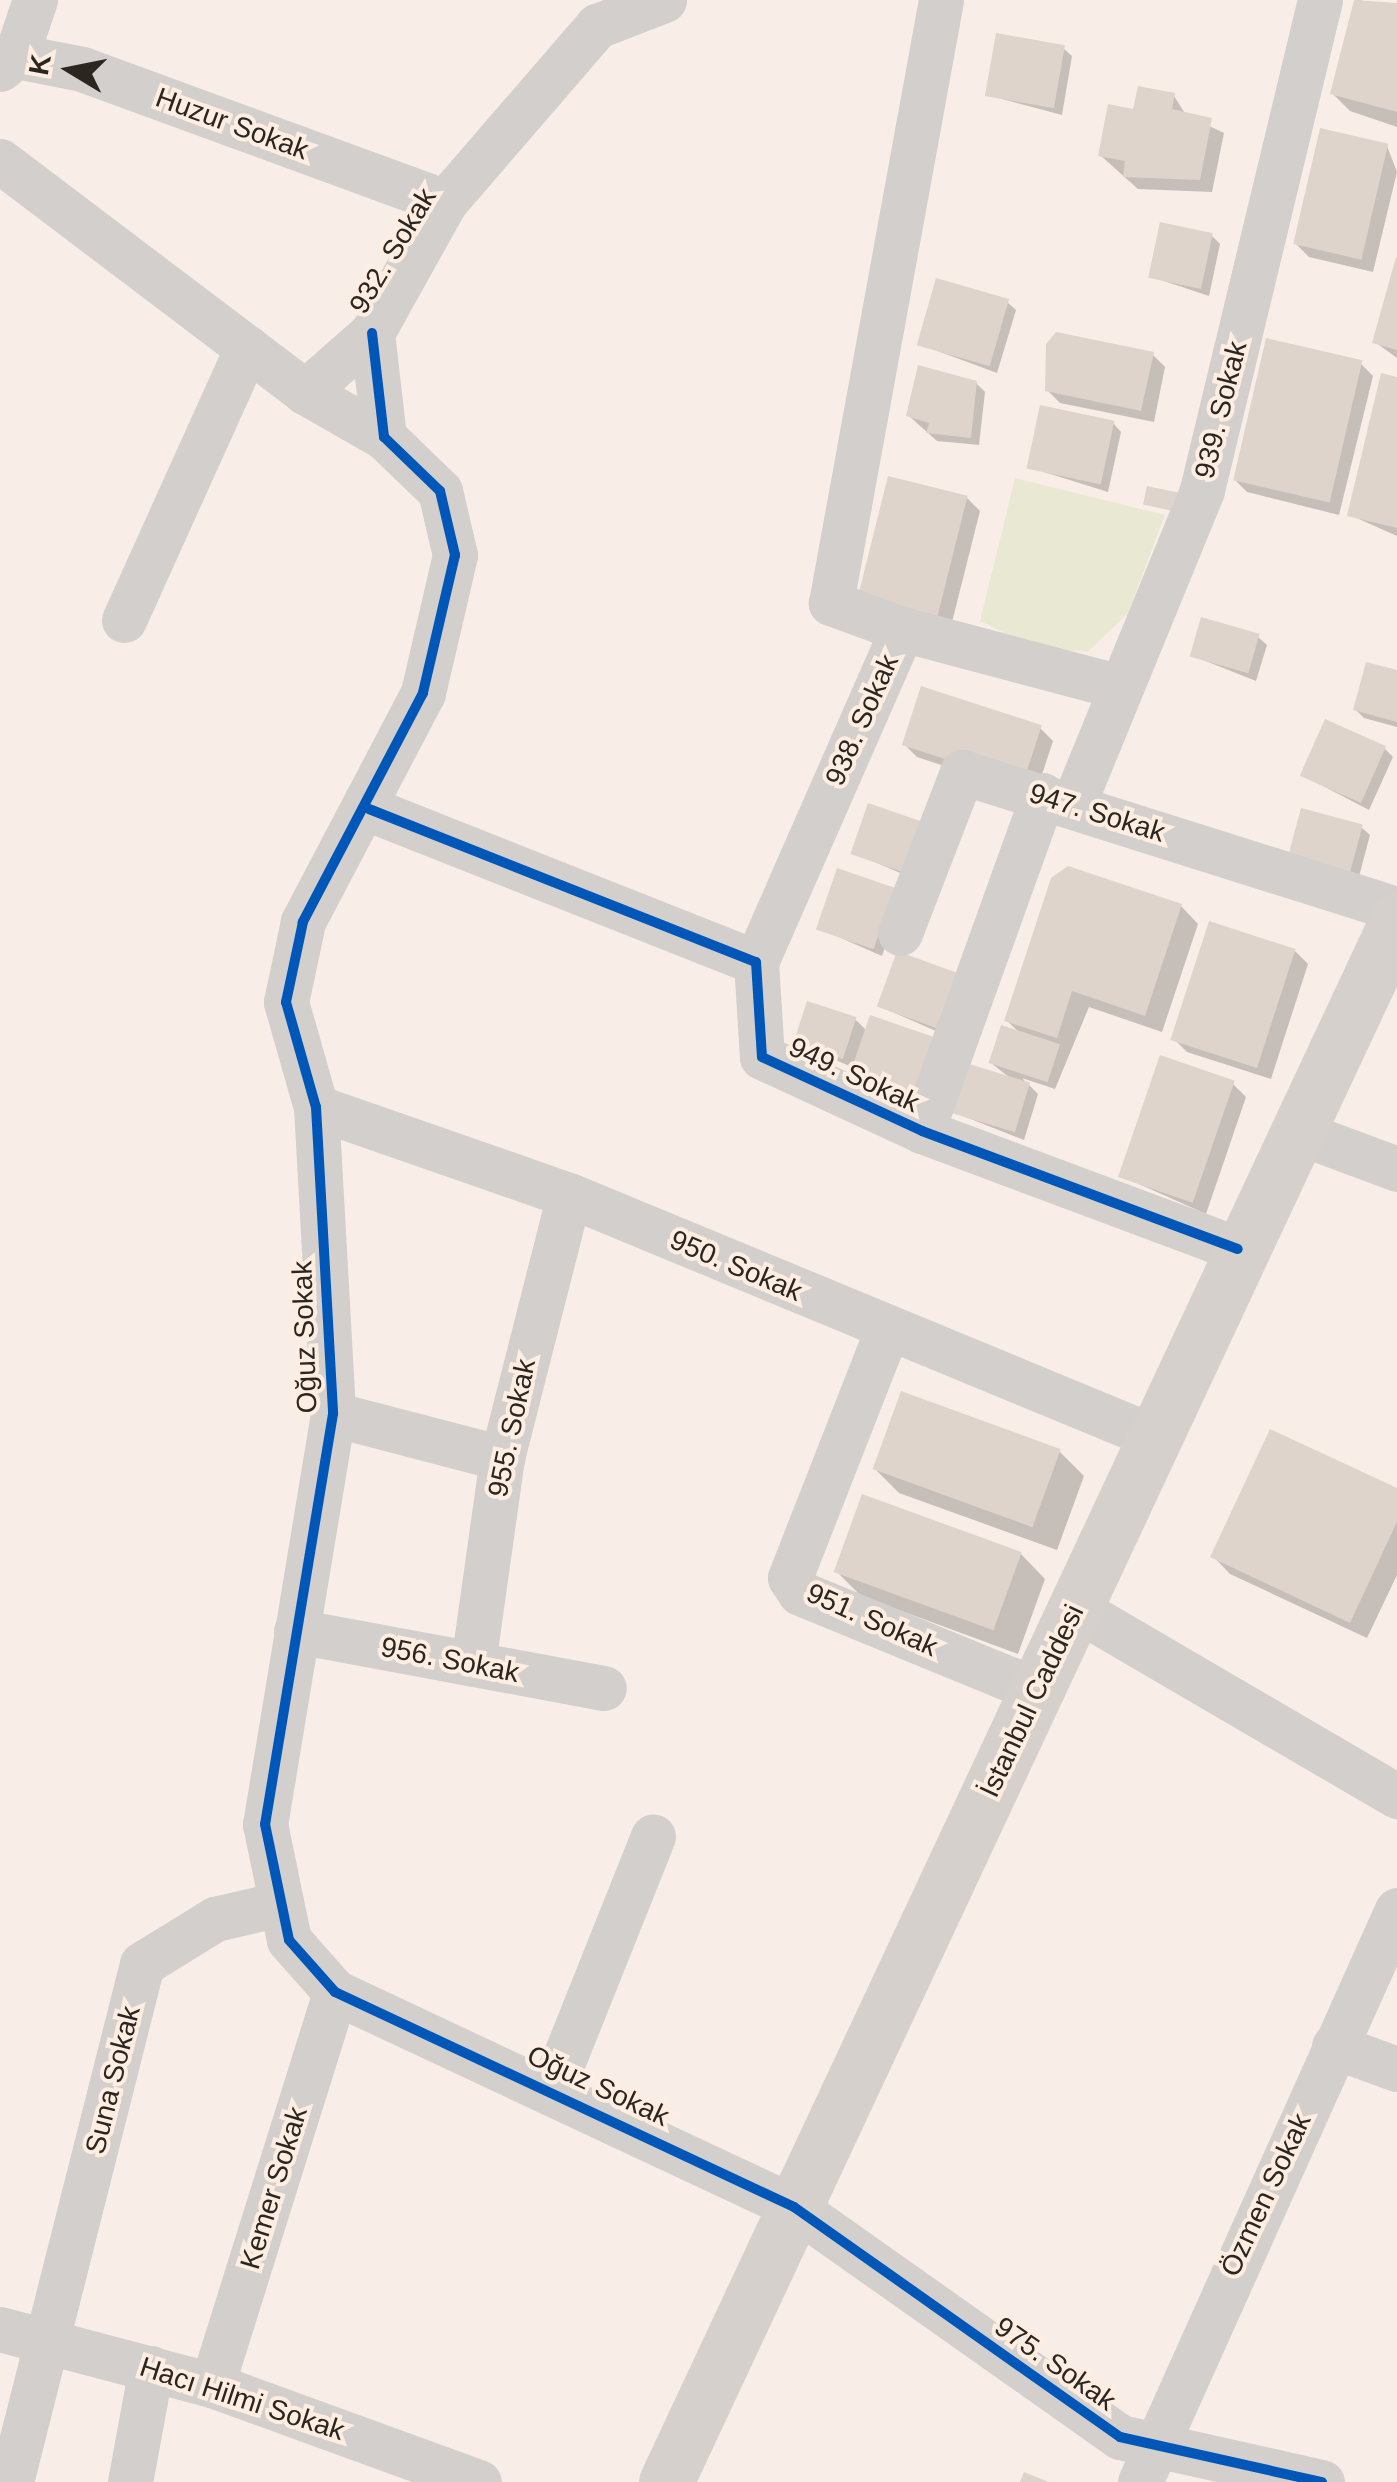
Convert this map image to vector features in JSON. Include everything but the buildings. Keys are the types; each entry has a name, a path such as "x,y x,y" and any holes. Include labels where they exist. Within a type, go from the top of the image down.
{"main road":[{"name":"İstanbul Caddesi","path":"666,2482 1038,1690 1238,1249 1393,936"}],"street":[{"path":"8,62 35,0"},
{"name":"932. Sokak","path":"305,392 372,333 445,202 597,26 664,0"},
{"path":"902,630 831,603 941,0"},
{"name":"939. Sokak","path":"922,1131 1058,800 1120,688 1202,490 1320,0"},
{"name":"Huzur Sokak","path":"8,62 82,69 445,202"},
{"path":"0,161 305,392"},
{"path":"372,333 384,438"},
{"path":"124,620 247,348"},
{"name":"Oğuz Sokak","path":"305,392 384,438 440,491 454,554 422,694 369,809 303,922 286,1002 316,1108 334,1414 264,1824 275,1906 289,1940 335,1992 552,2089 794,2207"},
{"name":"938. Sokak","path":"756,962 902,630 1120,688"},
{"name":"947. Sokak","path":"900,933 962,772 1058,800 1393,936"},
{"path":"369,809 756,962"},
{"name":"949. Sokak","path":"756,962 762,1056 922,1131 1238,1249"},
{"name":"950. Sokak","path":"316,1108 569,1196 1152,1436"},
{"path":"1295,1131 1397,1169"},
{"name":"955. Sokak","path":"473,1664 502,1458 569,1196"},
{"name":"951. Sokak","path":"887,1330 790,1578 800,1593 1038,1690"},
{"path":"334,1414 502,1458"},
{"path":"1075,1608 1397,1796"},
{"name":"956. Sokak","path":"296,1631 604,1688"},
{"path":"552,2089 653,1836"},
{"name":"Suna Sokak","path":"12,2482 142,1964 215,1919 275,1906"},
{"name":"Özmen Sokak","path":"1144,2466 1397,1910"},
{"name":"Kemer Sokak","path":"212,2385 335,1992"},
{"path":"1334,2046 1397,2069"},
{"name":"975. Sokak","path":"794,2207 1144,2466 1322,2482"},
{"name":"Hacı Hilmi Sokak","path":"0,2328 212,2385 480,2482"},
{"path":"130,2482 151,2368"}],"green space":[{"path":"1015,478 1165,515 1128,613 1088,652 1033,647 980,621"}],"cycle path":[{"path":"372,333 384,437 440,491 455,555 423,693 303,922 286,1002 316,1107 333,1414 265,1824 289,1940 335,1992 794,2207 1120,2437 1322,2482"},
{"path":"369,809 756,962 762,1057 922,1131 1238,1249"}]}
